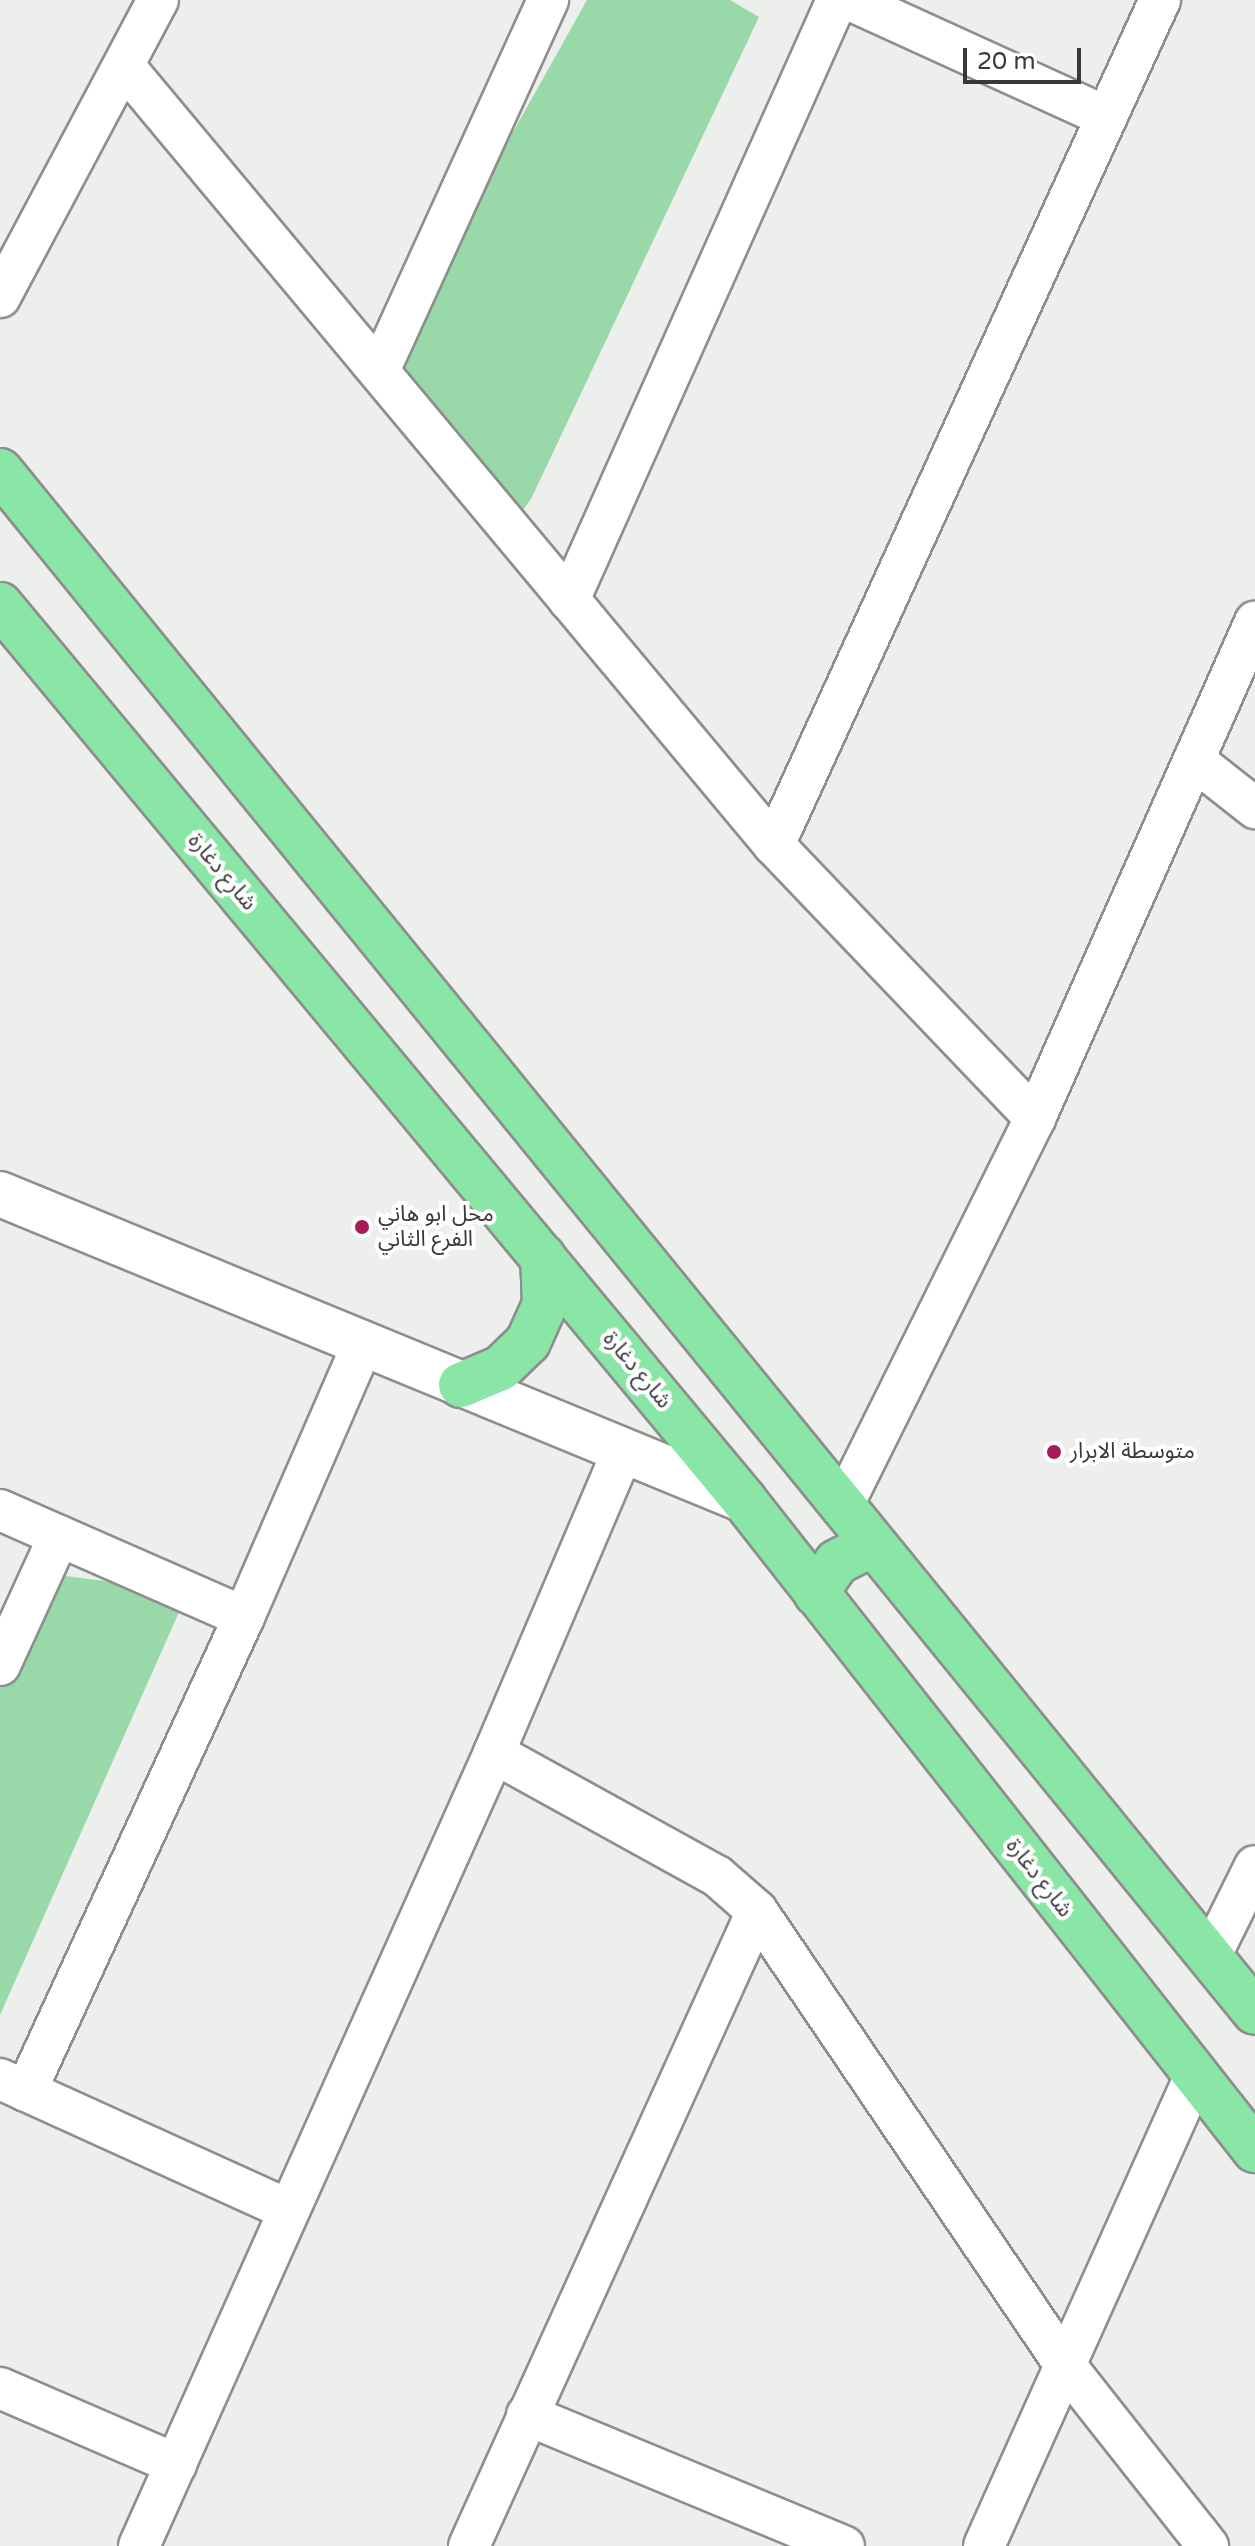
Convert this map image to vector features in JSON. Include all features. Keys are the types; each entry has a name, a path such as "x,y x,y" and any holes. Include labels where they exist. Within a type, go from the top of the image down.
{"highway":[{"path":"0,471 1255,2012"},
{"name":"شارع دغارة","path":"0,605 744,1500 1194,2078 1255,2150"},
{"path":"461,1385 501,1368 528,1342 545,1304 543,1257"},
{"path":"699,1445 732,1431 756,1401"},
{"path":"816,1593 837,1562 873,1544"}],"street":[{"path":"0,297 158,0"},
{"path":"379,371 548,0"},
{"path":"569,600 837,0"},
{"path":"850,0 1107,117"},
{"path":"774,845 1160,0"},
{"path":"124,66 774,845 1035,1118"},
{"path":"842,1507 1035,1118 1255,622"},
{"path":"1194,760 1255,808"},
{"path":"0,1194 744,1500"},
{"path":"286,2209 13,2085 244,1617 362,1345"},
{"path":"150,2542 176,2464 286,2209 494,1753 623,1451"},
{"path":"0,1510 244,1617"},
{"path":"0,1665 59,1536"},
{"path":"494,1753 717,1876 757,1911 1065,2365 1208,2546"},
{"path":"1211,1955 1255,1866"},
{"path":"469,2546 757,1911"},
{"path":"984,2546 1194,2078"},
{"path":"0,2388 176,2464"},
{"path":"527,2415 844,2546"}],"green space":[{"path":"587,0 730,0 759,17 531,499 510,528 379,371"},
{"path":"43,1573 188,1592 0,2015 0,1665"}],"place":[{"name":"محل ابو هاني الفرع الثاني","path":"362,1227"},
{"name":"متوسطة الابرار","path":"1054,1452"}]}
